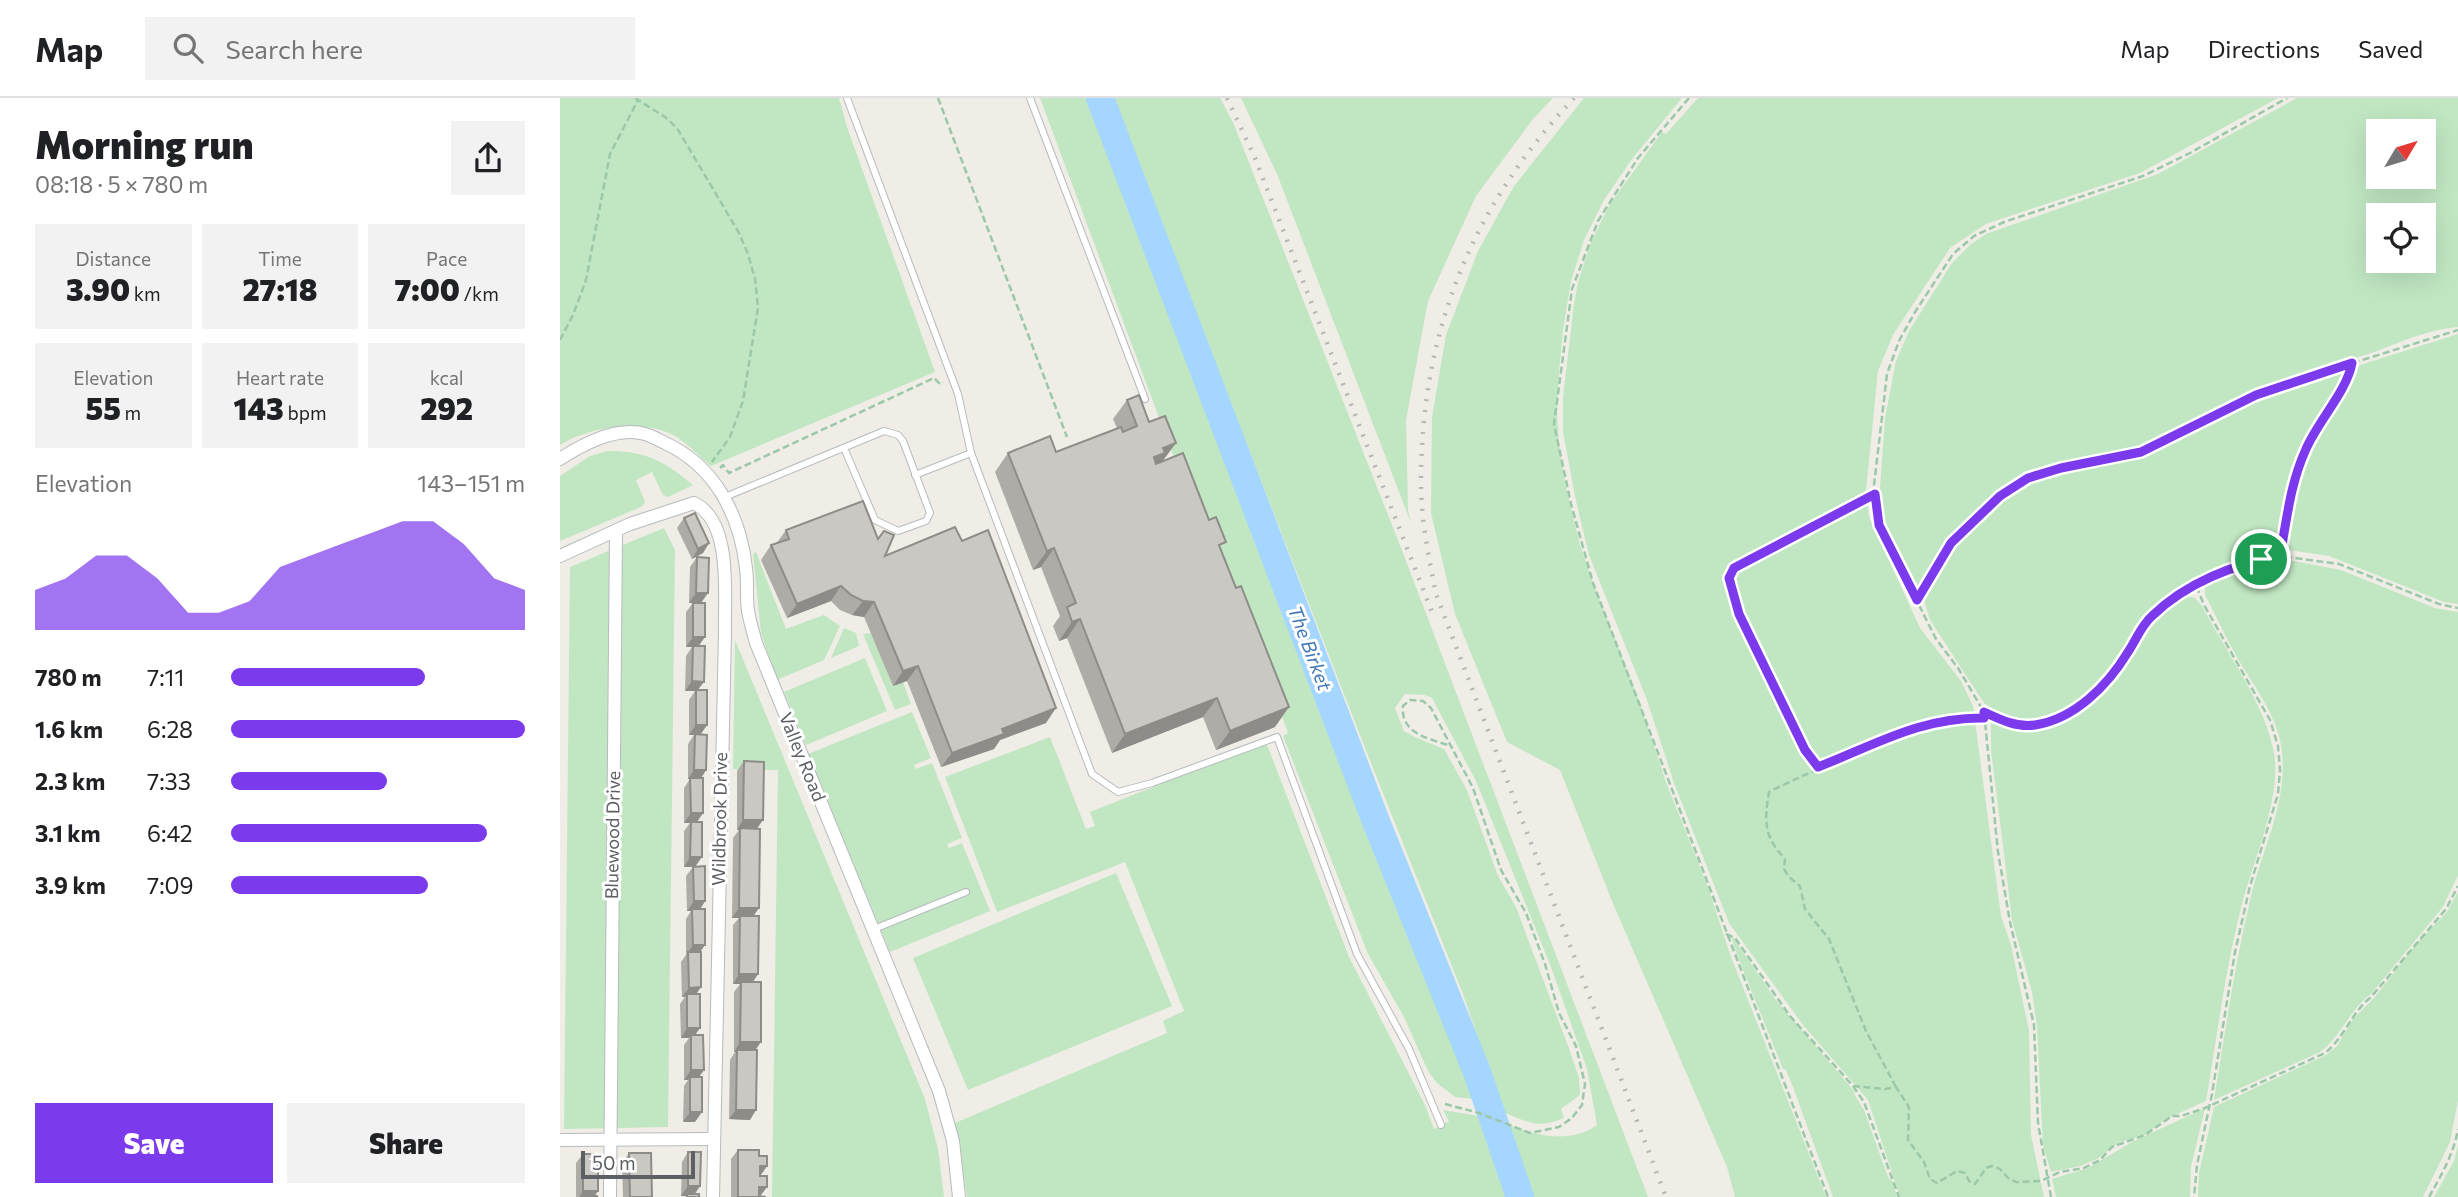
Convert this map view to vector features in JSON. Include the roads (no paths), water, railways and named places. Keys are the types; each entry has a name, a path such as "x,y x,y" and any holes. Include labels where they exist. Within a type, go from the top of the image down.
{"street":[{"name":"Valley Road","path":"560,460 584,443 612,434 643,433 671,446 706,470 725,497 741,540 746,568 748,611 756,643 939,1091 953,1141 959,1197"},
{"name":"Wildbrook Drive","path":"616,532 694,503 701,506 713,520 724,555 713,1197"},
{"path":"560,556 616,532"},
{"name":"Bluewood Drive","path":"610,1197 616,532"},
{"path":"560,1140 713,1139"}],"lane":[{"path":"847,98 953,379 971,453 1092,774 1118,792 1152,783 1277,737 1357,954 1409,1049 1441,1125"},
{"path":"1030,98 1146,399"},
{"path":"725,497 844,448 884,432 892,432 902,441 930,513 926,521 898,531 872,517 844,448"},
{"path":"915,475 971,453"},
{"path":"872,929 966,892"}],"waterway":[{"name":"The Birket","path":"1100,98 1375,819 1477,1072 1520,1197"}],"railway":[{"path":"1227,98 1255,158 1432,612"},
{"path":"1574,98 1538,140 1507,183 1480,228 1459,275 1442,324 1430,375 1423,428 1422,511 1436,594 1666,1197"}]}
